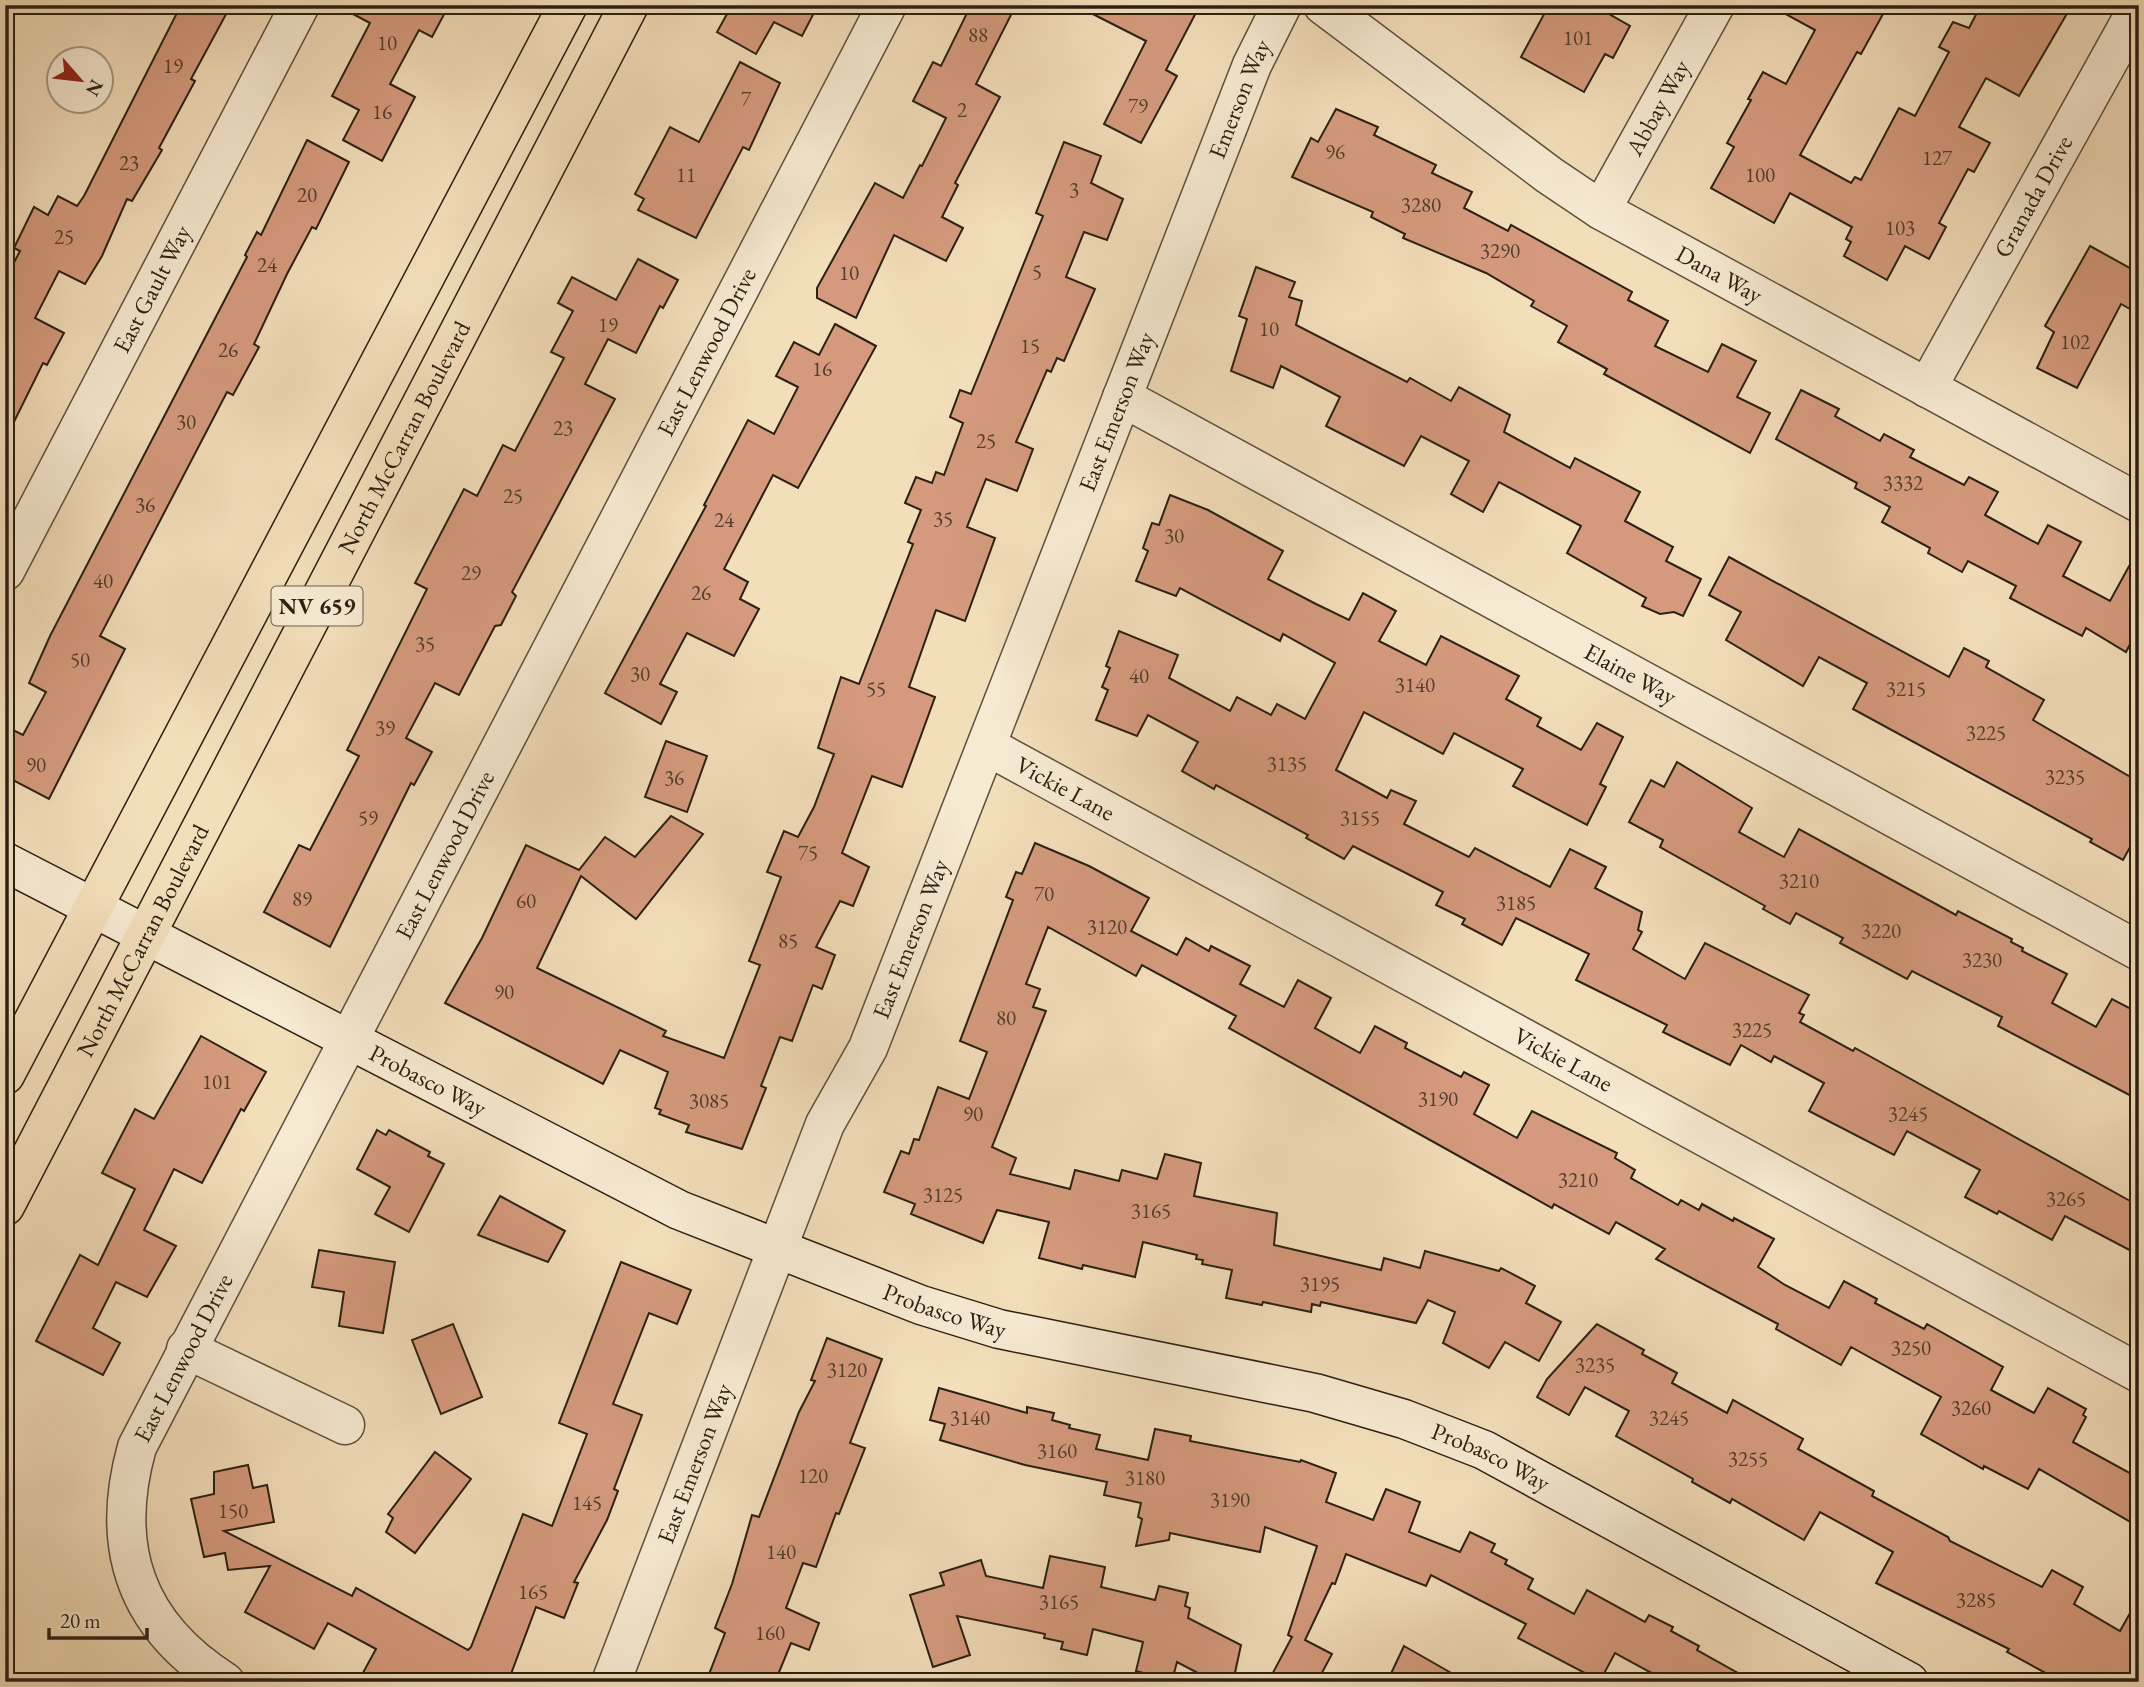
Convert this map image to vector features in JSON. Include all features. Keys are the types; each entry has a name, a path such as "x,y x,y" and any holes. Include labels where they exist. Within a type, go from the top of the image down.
{"main road":[{"name":"NV 659","path":"5,1075 568,5"},
{"name":"North McCarran Boulevard","path":"5,1206 629,5"}],"street":[{"name":"East Gault Way","path":"5,571 300,5"},
{"name":"Emerson Way","path":"1202,193 1252,65 1282,5"},
{"name":"Dana Way","path":"1323,5 1549,175 1601,210 2139,503"},
{"name":"Abbay Way","path":"1601,210 1715,5"},
{"name":"Granada Drive","path":"1927,388 2139,6"},
{"name":"East Lenwood Drive","path":"224,1681 193,1660 164,1632 143,1597 129,1558 124,1518 127,1483 137,1447 883,13"},
{"name":"East Emerson Way","path":"611,1682 779,1250 825,1124 868,1048 1202,193"},
{"name":"Elaine Way","path":"1122,397 2139,951"},
{"name":"Vickie Lane","path":"986,746 2139,1373"},
{"name":"Probasco Way","path":"5,862 622,1183 679,1210 921,1305 999,1329 1315,1393 1404,1419 1484,1450 1909,1682"},
{"path":"187,1349 345,1425"}],"building":[{"path":"181,5 231,5 191,79 195,81 159,148 162,150 132,201 127,199 102,256 85,284 59,271 35,318 64,333 47,365 43,363 5,440 5,280 20,251 14,248 34,207 48,215 58,196 77,206 84,196"},
{"path":"336,5 449,5 432,37 419,30 390,84 415,97 382,161 343,140 359,110 332,96 370,23"},
{"path":"732,5 818,5 802,36 774,22 756,54 717,32"},
{"path":"971,5 1016,5 976,84 1000,97 955,183 958,185 942,217 963,228 946,261 894,235 856,318 817,298 817,288 875,183 903,198 920,165 922,166 946,118 913,101 933,62 941,66"},
{"path":"1075,5 1200,5 1166,70 1177,76 1141,143 1104,124 1146,41"},
{"path":"1549,5 1593,5 1630,26 1613,58 1605,54 1584,92 1521,57"},
{"path":"1769,5 1888,5 1861,54 1857,52 1800,155 1851,183 1855,177 1861,180 1899,108 1915,116 1949,52 1939,47 1953,22 1969,28 1981,5 2072,5 2019,96 1986,78 1959,127 1990,143 1974,172 1968,169 1939,223 1946,227 1929,259 1905,246 1887,280 1844,256 1851,242 1846,239 1852,227 1790,193 1774,223 1711,188 1734,147 1727,143 1763,72 1786,84 1815,30"},
{"path":"740,62 780,83 749,150 743,147 696,238 638,210 644,199 635,194 670,127 699,142"},
{"path":"1336,109 1378,127 1374,135 1436,165 1432,173 1472,192 1464,208 1508,231 1511,225 1632,292 1628,300 1668,321 1655,346 1708,372 1722,344 1756,361 1737,397 1770,413 1750,453 1604,374 1607,369 1558,342 1567,326 1531,306 1534,301 1486,273 1403,238 1405,234 1371,217 1373,212 1292,177 1311,138 1318,142"},
{"path":"307,140 349,162 316,229 312,227 287,274 254,344 259,347 233,395 227,392 100,636 125,649 49,799 5,776 5,726 23,735 46,692 29,683 50,636 247,257 245,255 257,232 261,235"},
{"path":"1064,142 1101,156 1091,183 1123,199 1107,240 1084,232 1066,277 1095,289 1064,361 1057,358 1051,372 1047,370 1016,442 1033,449 1017,491 986,479 967,527 995,538 965,621 936,610 909,687 935,697 902,787 872,776 842,853 869,867 853,906 840,901 816,947 835,955 822,989 813,985 792,1041 780,1037 761,1086 766,1088 742,1149 686,1132 689,1125 659,1114 661,1110 655,1108 668,1072 620,1050 603,1084 445,1003 482,938 526,845 579,870 605,837 635,857 671,816 703,834 636,919 581,876 537,968 666,1031 663,1036 724,1058 760,965 749,961 781,877 767,872 784,831 798,837 814,807 834,754 818,748 841,677 859,684 913,544 908,542 921,510 905,503 916,477 932,483 936,472 944,475 963,423 950,417 960,390 971,394 1043,216 1036,213"},
{"path":"2090,246 2139,273 2139,314 2121,304 2077,388 2037,368 2054,332 2045,326"},
{"path":"638,259 678,280 663,308 660,306 636,353 608,339 585,384 615,399 512,592 516,596 501,625 495,626 459,695 435,683 406,738 432,752 414,785 411,783 330,947 264,912 299,845 310,850 359,756 347,750 427,589 415,583 464,489 477,496 503,445 515,451 564,358 551,352 573,311 558,303 572,277 616,300"},
{"path":"1256,267 1295,282 1289,297 1302,301 1296,325 1407,382 1410,378 1451,401 1459,387 1510,415 1504,432 1570,468 1575,458 1640,492 1625,521 1673,547 1666,561 1701,579 1683,616 1674,612 1660,614 1642,606 1646,598 1567,553 1581,526 1499,482 1483,512 1451,494 1469,461 1421,436 1404,466 1326,426 1340,397 1281,366 1273,388 1231,371 1247,319 1239,316"},
{"path":"835,324 876,346 798,488 773,475 724,569 748,582 740,599 759,609 734,656 687,633 660,684 677,692 661,724 605,693 706,506 704,505 748,420 774,434 798,387 776,376 794,342 819,355"},
{"path":"1801,390 1839,409 1835,416 1880,441 1884,434 1914,450 1910,457 1964,485 1969,477 1998,492 1985,515 2038,544 2048,525 2081,542 2063,576 2110,601 2139,548 2139,627 2126,652 2086,628 2082,636 2010,598 2016,586 1968,561 1962,572 1928,553 1930,548 1882,522 1890,507 1855,488 1857,483 1776,439"},
{"path":"1170,495 1208,510 1283,551 1268,579 1316,604 1349,620 1363,593 1396,611 1379,641 1426,665 1441,636 1519,676 1506,699 1541,718 1537,726 1581,750 1597,723 1623,737 1600,784 1606,787 1587,825 1513,786 1523,769 1454,733 1443,754 1364,712 1336,770 1387,798 1391,790 1416,801 1404,824 1469,857 1475,848 1550,887 1570,849 1606,867 1595,888 1642,912 1638,930 1642,932 1633,949 1685,979 1705,943 1809,995 1799,1013 1804,1015 1800,1022 1853,1051 1855,1048 2139,1206 2139,1255 2065,1216 2052,1240 1999,1211 1997,1214 1965,1197 1980,1170 1907,1131 1894,1155 1809,1111 1824,1083 1774,1056 1771,1062 1741,1045 1730,1065 1663,1032 1667,1025 1576,980 1589,954 1516,918 1502,945 1462,924 1465,919 1436,905 1443,892 1353,846 1344,859 1306,838 1308,835 1216,785 1214,789 1182,771 1198,742 1148,715 1137,736 1096,720 1108,690 1102,687 1110,668 1106,666 1119,631 1178,655 1169,678 1230,711 1237,697 1271,715 1277,704 1305,719 1335,663 1283,634 1280,641 1180,588 1176,596 1136,581 1148,551 1143,548 1152,523 1159,525"},
{"path":"1729,557 1949,677 1964,648 1989,661 1986,667 2044,700 2033,720 2139,782 2139,831 2123,860 2090,842 2092,839 1853,709 1867,683 1819,657 1803,686 1726,640 1741,612 1709,595"},
{"path":"666,741 707,756 687,812 645,797"},
{"path":"1677,762 1752,808 1739,832 1784,857 1799,829 1956,915 1958,911 2012,939 2011,942 2023,948 2022,951 2067,974 2052,1003 2096,1027 2112,999 2139,1013 2139,1100 1998,1026 2002,1017 1912,971 1907,979 1840,943 1843,938 1796,913 1790,924 1763,909 1765,906 1660,847 1663,840 1629,822 1651,780 1664,787"},
{"path":"1035,843 1089,866 1149,898 1131,931 1177,955 1186,938 1209,951 1211,946 1250,966 1240,984 1284,1007 1298,980 1331,998 1315,1028 1360,1053 1375,1026 1407,1043 1405,1048 1461,1077 1464,1072 1489,1085 1474,1114 1517,1138 1532,1111 1617,1153 1615,1158 1635,1170 1631,1178 1678,1205 1681,1200 1699,1210 1702,1204 1774,1239 1758,1267 1785,1285 1829,1308 1844,1281 1877,1299 1875,1303 1924,1329 1927,1324 2003,1367 1991,1390 2034,1413 2048,1388 2086,1409 2083,1415 2086,1417 2073,1442 2139,1478 2139,1527 2039,1469 2028,1489 1984,1466 1983,1469 1921,1434 1941,1397 1851,1347 1841,1365 1776,1329 1778,1324 1656,1259 1665,1249 1616,1222 1609,1234 1554,1204 1552,1208 1229,1028 1236,1016 1142,965 1136,976 1048,927 1026,984 1040,989 1033,1007 1046,1011 992,1147 1016,1158 1010,1174 1070,1189 1075,1170 1119,1181 1122,1170 1157,1179 1165,1154 1201,1163 1194,1196 1277,1213 1274,1245 1381,1270 1384,1258 1420,1268 1425,1251 1499,1271 1501,1268 1535,1286 1526,1303 1561,1322 1539,1361 1505,1342 1489,1368 1443,1343 1455,1312 1428,1300 1416,1323 1321,1302 1320,1306 1312,1304 1311,1312 1263,1302 1262,1305 1226,1298 1232,1270 1202,1264 1203,1260 1196,1259 1197,1255 1143,1242 1135,1277 1083,1265 1082,1269 1039,1258 1049,1222 997,1210 983,1243 911,1214 915,1204 884,1192 901,1151 909,1154 914,1139 919,1140 938,1087 969,1099 987,1052 960,1041 1013,900 1006,897 1016,872 1022,874"},
{"path":"201,1036 266,1072 244,1111 241,1109 202,1183 174,1169 144,1230 176,1246 147,1297 116,1282 93,1328 120,1343 103,1375 36,1341 80,1255 98,1265 135,1189 102,1173 135,1109 154,1119"},
{"path":"377,1130 386,1135 389,1130 430,1152 428,1156 444,1164 409,1232 375,1214 390,1187 357,1169"},
{"path":"500,1196 565,1231 548,1262 478,1235"},
{"path":"319,1250 395,1262 383,1333 339,1326 344,1292 312,1287"},
{"path":"621,1262 691,1290 677,1324 649,1313 613,1404 642,1415 614,1489 618,1491 607,1520 574,1582 578,1583 564,1618 536,1607 508,1682 358,1682 376,1649 328,1623 314,1649 245,1612 270,1566 228,1570 225,1553 204,1557 191,1499 214,1494 214,1472 248,1465 253,1488 267,1485 274,1522 224,1531 352,1596 356,1588 468,1650 523,1514 552,1526 587,1434 559,1423"},
{"path":"453,1324 482,1397 441,1414 412,1340"},
{"path":"1597,1324 1644,1350 1642,1354 1677,1373 1672,1383 1727,1413 1733,1400 1803,1439 1798,1449 1874,1491 1872,1496 1948,1537 1950,1541 2042,1587 2052,1570 2083,1587 2074,1604 2120,1631 2139,1597 2139,1682 2062,1682 2007,1652 2009,1649 1876,1583 1893,1552 1820,1512 1804,1540 1732,1499 1730,1503 1692,1482 1693,1479 1616,1436 1629,1411 1585,1387 1569,1415 1537,1397 1547,1379"},
{"path":"827,1338 882,1359 850,1443 865,1448 816,1567 803,1563 786,1608 819,1623 809,1650 791,1643 775,1682 706,1682 725,1633 715,1628 732,1584 752,1515 759,1517 799,1412 815,1381 811,1380"},
{"path":"939,1388 1027,1413 1027,1407 1054,1413 1052,1420 1070,1425 1069,1428 1100,1435 1096,1449 1148,1460 1155,1429 1191,1436 1190,1441 1300,1462 1301,1460 1336,1473 1326,1502 1373,1520 1386,1489 1420,1502 1409,1532 1460,1552 1470,1532 1495,1544 1491,1552 1507,1560 1505,1564 1533,1579 1528,1589 1574,1614 1587,1590 1645,1622 1649,1615 1673,1627 1671,1631 1699,1646 1697,1650 1754,1682 1668,1682 1615,1653 1600,1681 1518,1638 1526,1624 1431,1575 1426,1586 1346,1554 1335,1584 1332,1583 1305,1640 1332,1654 1317,1682 1268,1682 1292,1637 1288,1635 1317,1546 1265,1527 1260,1552 1170,1533 1169,1540 1136,1546 1142,1519 1138,1517 1141,1503 1104,1495 1107,1482 1025,1465 940,1440 945,1424 930,1420"},
{"path":"435,1452 471,1479 415,1553 386,1532 393,1518 388,1514"},
{"path":"1050,1556 1105,1567 1101,1587 1155,1600 1159,1586 1188,1593 1185,1606 1190,1608 1188,1618 1241,1645 1233,1682 1215,1682 1177,1662 1172,1681 1136,1671 1143,1642 1093,1629 1087,1655 1061,1649 1063,1642 1044,1638 1045,1634 957,1616 970,1655 933,1667 910,1595 944,1585 940,1573 981,1560 986,1576 1043,1588"},
{"path":"1404,1646 1467,1682 1387,1682"}]}
